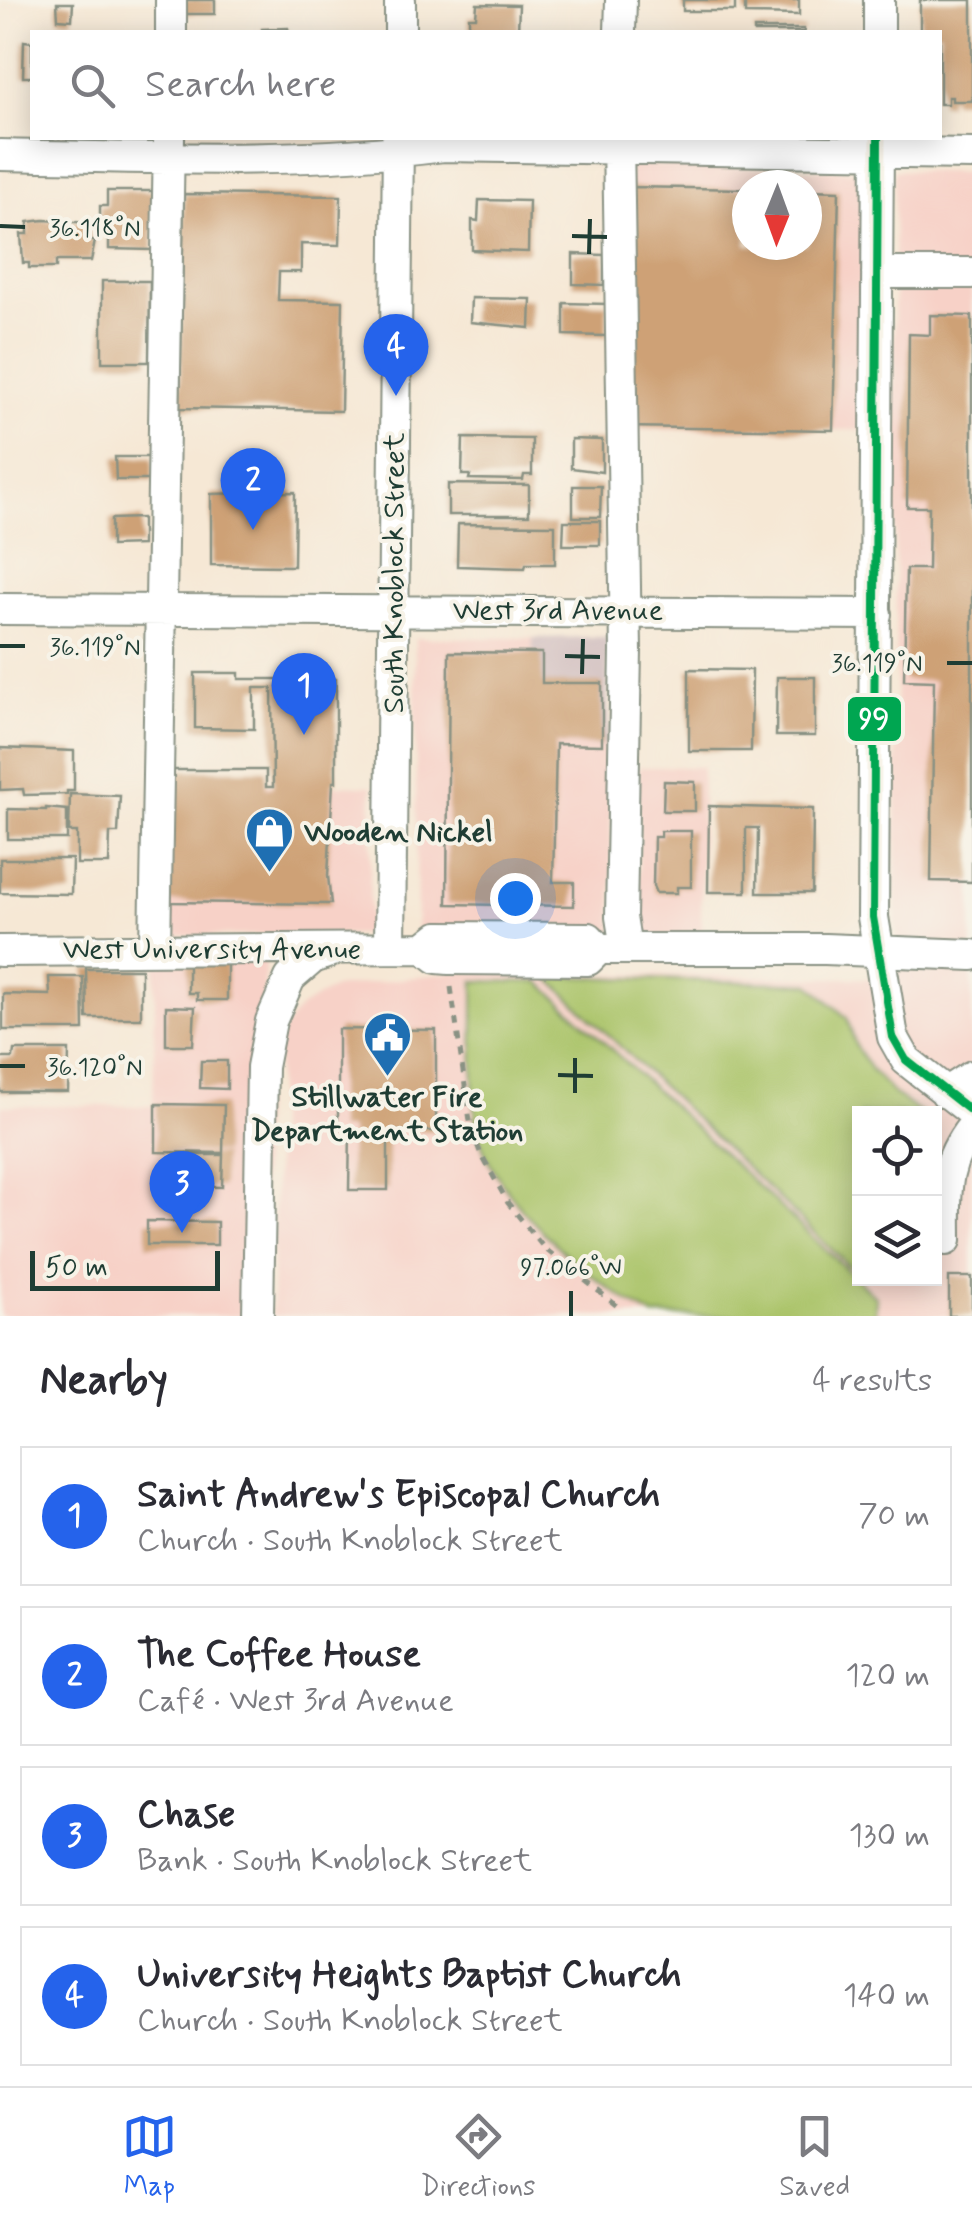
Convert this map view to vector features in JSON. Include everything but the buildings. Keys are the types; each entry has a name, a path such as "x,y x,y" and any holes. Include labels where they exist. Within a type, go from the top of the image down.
{"street":[{"path":"171,30 172,0"},
{"path":"400,0 400,30"},
{"path":"620,0 620,30"},
{"path":"879,0 879,30"},
{"path":"612,949 621,918 625,610 618,143"},
{"path":"0,155 169,148 618,143 878,145 972,154"},
{"name":"South Knoblock Street","path":"390,948 398,145"},
{"path":"878,145 874,917 893,1037 906,1060 972,1112"},
{"path":"155,949 169,148"},
{"path":"877,273 972,273"},
{"name":"West 3rd Avenue","path":"0,609 876,614"},
{"path":"258,1316 262,1067 271,1021 290,978 313,958 345,947"},
{"name":"West University Avenue","path":"0,950 345,947 588,960 612,949 972,954"},
{"path":"946,1093 972,1076"},
{"path":"946,1240 951,1157 972,1127"}],"path":[{"path":"437,953 480,1152 508,1202 544,1248 621,1309"}],"shaded area":[{"path":"629,165 867,171 869,430 635,430"},
{"path":"894,170 972,173 972,1316 272,1316 278,1037 301,1007 334,988 454,972 897,979"},
{"path":"607,637 609,746 530,743 533,638"},
{"path":"415,638 533,638 530,743 609,746 613,941 417,936"},
{"path":"639,767 702,767 701,937 639,936"},
{"name":"Wooden Nickel","path":"169,782 372,786 369,934 166,936"},
{"path":"156,954 265,956 259,1316 0,1316 0,1106 153,1106"}],"green space":[{"path":"547,976 810,984 847,1018 856,1047 872,1071 911,1106 852,1106 852,1269"},
{"path":"474,981 540,982 852,1274 852,1286 864,1286 876,1297 875,1316 654,1316 629,1302 545,1234 499,1178 483,1149 476,1121"}],"transit line":[{"name":"99","path":"878,140 873,917 893,1037 906,1060 972,1112"}],"place":[{"name":"University Heights Baptist Church","path":"396,396"},
{"name":"The Coffee House","path":"253,530"},
{"name":"Saint Andrew's Episcopal Church","path":"304,735"},
{"name":"Wooden Nickel","path":"269,874"},
{"name":"Stillwater Fire Department Station","path":"387,1078"},
{"name":"Chase","path":"182,1233"}]}
